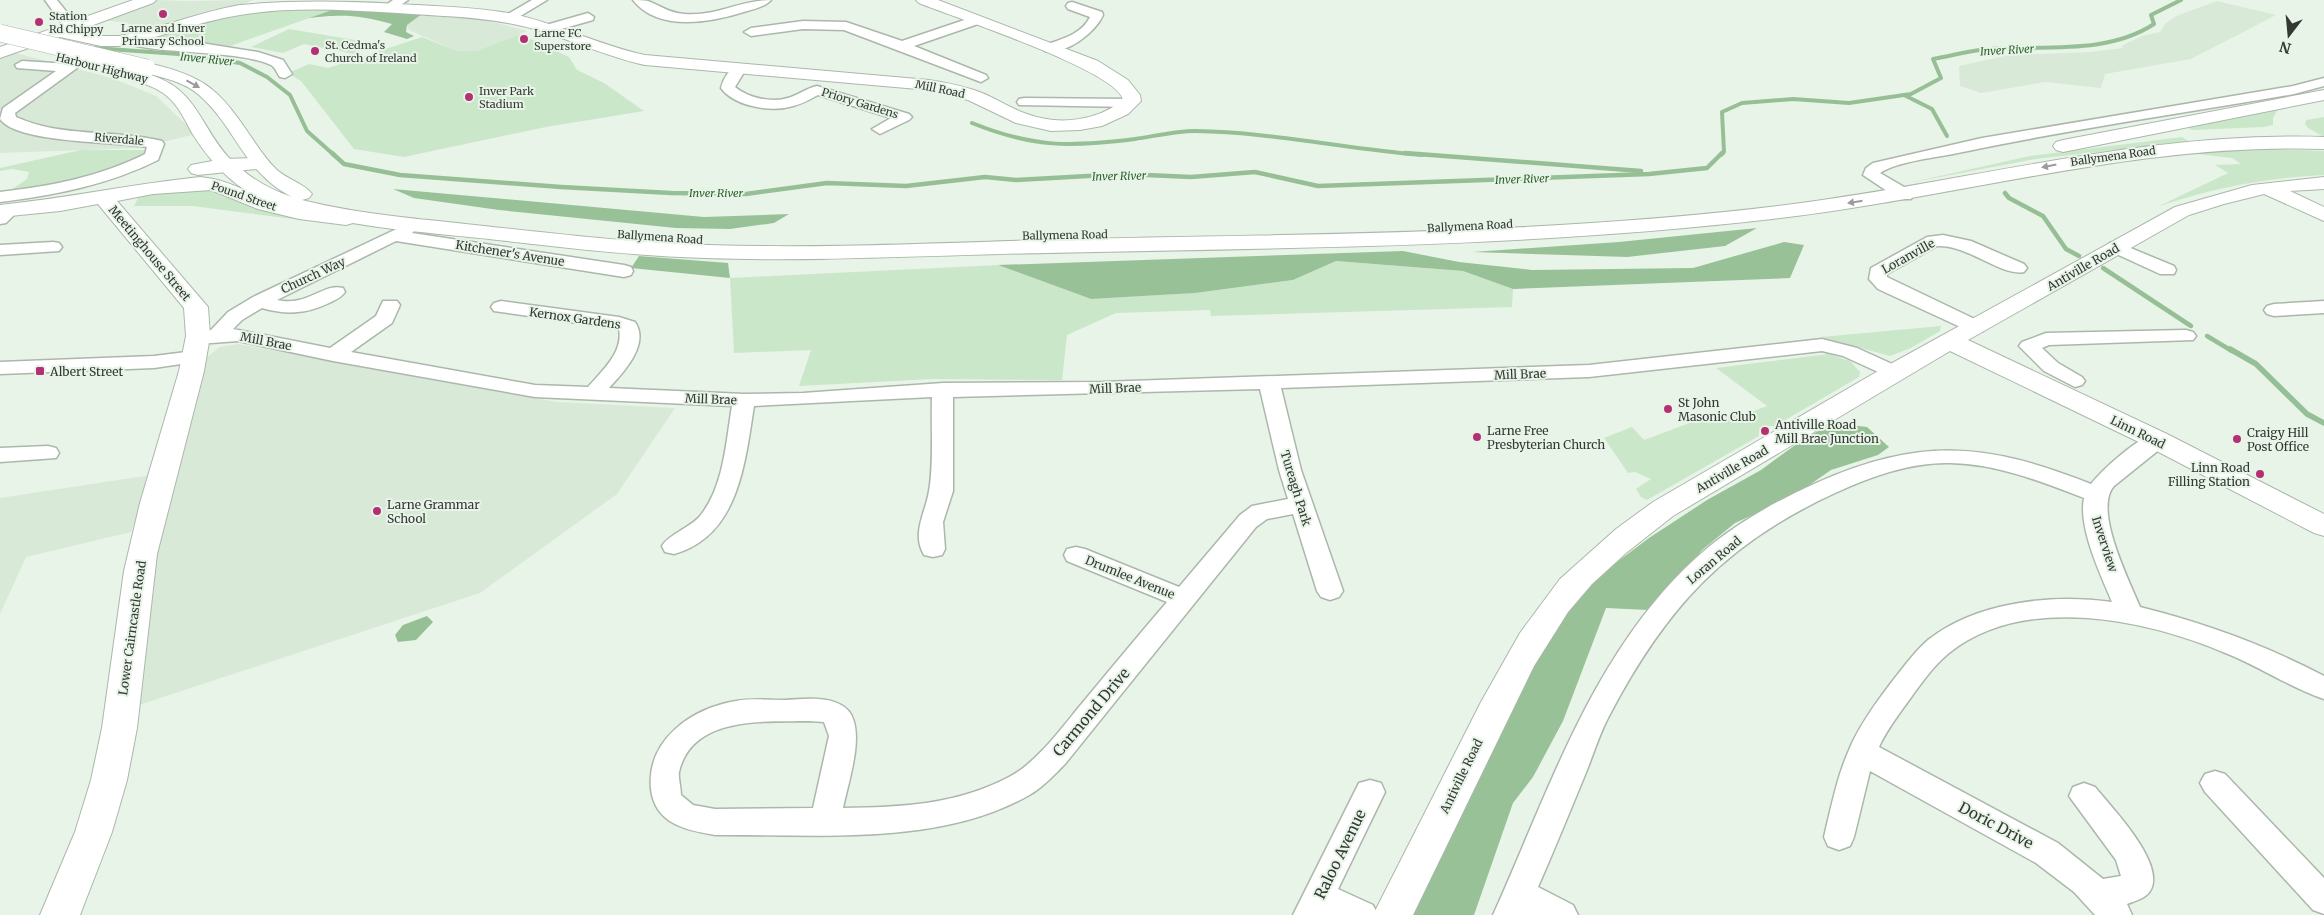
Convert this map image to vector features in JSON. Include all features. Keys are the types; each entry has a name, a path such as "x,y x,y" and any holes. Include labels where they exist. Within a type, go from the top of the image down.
{"main road":[{"path":"1,50 60,33 148,0"},
{"path":"924,0 1086,62 1111,75 1130,91 1132,96 1130,103"},
{"name":"Mill Road","path":"60,33 105,41 128,40 216,15 255,8 320,5 388,8 507,18 551,28 607,51 634,58 929,85 966,93 1021,118 1045,124 1087,123 1110,116 1130,103"},
{"path":"0,34 139,71"},
{"name":"Harbour Highway","path":"1,50 182,78 205,91 260,164"},
{"name":"Harbour Highway","path":"139,71 172,91 186,106 209,146 223,165 255,189 288,202 328,212 414,224"},
{"path":"2034,153 2157,136 2281,129 2288,122 2287,117 2292,113 2322,100"},
{"name":"Ballymena Road","path":"260,164 281,184 292,190 346,205 646,236 743,241 1374,230 1488,225 1683,211 1750,203 1948,170 2322,100"},
{"path":"2288,122 2303,133 2324,142"},
{"name":"Ballymena Road","path":"414,224 591,243 703,252 1386,240 1538,233 1698,222 1905,195 2058,164 2160,149 2243,142 2324,142"},
{"path":"167,177 194,161 209,146"},
{"name":"Pound Street","path":"104,198 167,177 223,165 260,164"},
{"name":"Pound Street","path":"2,210 104,198 153,188 200,183 214,184 266,205 299,213 414,224"},
{"name":"Antiville Road","path":"1393,915 1522,657 1549,614 1600,558 1663,509 1894,372 2116,248 2201,204 2226,196 2267,188 2324,183"},
{"path":"2267,188 2324,215"},
{"name":"Meetinghouse Street","path":"104,198 196,307 203,343"},
{"name":"Linn Road","path":"1950,341 2040,373 2156,440 2324,526"},
{"name":"Lower Cairncastle Road","path":"60,915 94,829 109,782 116,749 144,542 203,343"}],"street":[{"path":"51,0 70,26 60,33"},
{"path":"388,8 402,0"},
{"path":"639,0 660,15 678,18 729,12 764,0"},
{"path":"507,18 543,2"},
{"path":"1050,48 1084,34 1095,21 1097,15 1072,6"},
{"path":"551,28 588,16"},
{"path":"902,46 976,20"},
{"path":"751,32 794,25 838,25 858,29 981,78"},
{"path":"128,40 139,44 207,48 258,56 278,63 285,74"},
{"name":"Riverdale","path":"2,210 129,169 152,157 156,144 138,139 60,135 24,128 8,120 8,111 29,94 62,75 70,68 22,65"},
{"name":"Priory Gardens","path":"740,69 730,81 728,88 741,97 788,104 817,90 904,117 880,129"},
{"path":"1905,195 1871,175 1872,171 1880,166 1903,160 1982,143 2294,90 2322,100"},
{"name":"Riverdale","path":"10,94 29,94"},
{"path":"1024,102 1130,103"},
{"path":"1921,156 1948,170"},
{"name":"Church Way","path":"203,343 235,316 260,301 395,236 414,224"},
{"name":"Kitchener's Avenue","path":"395,236 624,271"},
{"name":"Loranville","path":"1976,327 1888,287 1878,279 1878,272 1933,240 1958,243 2018,268"},
{"path":"0,250 52,247"},
{"path":"2116,248 2167,270"},
{"path":"260,301 283,308 297,308 310,305 336,292"},
{"path":"333,355 385,319 390,305"},
{"name":"Kernox Gardens","path":"501,307 619,323 628,326 630,336 624,355 592,395"},
{"path":"2274,310 2322,309"},
{"name":"Linn Road","path":"2075,381 2040,373 2029,346 2046,339 2186,336"},
{"name":"Mill Brae","path":"203,343 262,339 333,355 489,384 553,393 744,400 803,399 943,389 1102,388 1589,371 1822,345 1841,348 1894,372"},
{"path":"0,368 154,362 203,343"},
{"name":"Tureagh Park","path":"1269,383 1290,470 1330,591"},
{"path":"933,549 931,522 941,492 943,389"},
{"path":"674,546 704,528 724,498 744,400"},
{"path":"2095,494 2106,482 2156,440"},
{"path":"0,455 48,453"},
{"name":"Loran Road","path":"1514,904 1596,714 1625,665 1652,624 1684,583 1726,547 1772,516 1816,492 1856,475 1911,458 1954,456 2001,462 2026,468 2095,494"},
{"name":"Inverview","path":"2095,494 2096,523 2130,614"},
{"name":"Carmond Drive","path":"825,821 843,736 839,719 831,712 809,710 736,712 711,720 687,734 673,750 664,773 667,799 677,811 687,817 715,822 825,821 900,820 934,816 980,804 1022,785 1055,756 1248,521 1260,512 1301,505"},
{"name":"Drumlee Avenue","path":"1076,555 1184,599"},
{"path":"1839,837 1862,752 1893,701 1921,664 1944,643 1965,629 1994,617 2027,610 2083,609 2130,614 2173,625 2242,649 2324,688"},
{"name":"Doric Drive","path":"1862,752 2047,853 2071,870 2107,905"},
{"path":"2215,783 2324,900"},
{"name":"Raloo Avenue","path":"1314,905 1370,792"},
{"path":"2084,796 2130,856 2139,873 2138,883 2107,905"},
{"path":"1514,904 1562,915"},
{"path":"1314,905 1362,915"}],"shaded area":[{"name":"Larne and Inver Primary School","path":"156,0 253,0 239,6 159,28 105,20"},
{"path":"2217,1 2276,15 2191,59 2105,74 2101,88 2045,82 1981,93 1960,86 1959,66 2009,55 2090,52 2123,48 2121,46 2142,36 2160,32 2165,24 2176,16"},
{"path":"338,8 230,46 149,39 216,18 258,10"},
{"path":"338,8 422,14 407,25 406,32 414,36 407,39 384,32 392,24 370,19 351,16 309,18"},
{"path":"422,14 475,17 527,31 476,51 457,51 409,30 407,25"},
{"path":"289,29 355,40 367,48 354,54 304,44 283,53 251,47"},
{"name":"Inver Park Stadium","path":"520,34 569,57 577,70 604,83 644,111 546,127 404,157 354,149 301,81 288,73 309,64 328,68 422,37 457,51 476,51"},
{"path":"0,49 112,78 156,96 196,134 138,148 0,153"},
{"path":"2278,109 2273,118 2273,125 2264,127 2192,130 2182,125"},
{"path":"2324,117 2324,137 2308,128 2305,124 2306,120"},
{"path":"2182,137 2190,142 2035,159 1908,183 2030,156"},
{"path":"156,147 154,154 93,178 0,193 11,190 27,179 29,172 12,169 0,171 0,168 81,150 144,150"},
{"path":"2267,149 2324,151 2324,175 2260,181 2239,185 2198,194 2157,207 2228,173 2215,165 2241,164 2232,158 2188,153"},
{"path":"206,188 229,195 245,204 301,218 301,220 193,206 134,206 139,196 155,191"},
{"path":"393,189 704,217 789,214 774,223 730,229 676,228 499,210 414,198"},
{"path":"1757,228 1725,246 1627,257 1473,252 1619,242"},
{"path":"1784,242 1804,245 1790,278 1513,289 1463,271 1336,261 1293,280 1195,293 1091,299 998,265 1403,251 1459,262 1532,270 1693,268"},
{"path":"639,256 728,263 730,278 631,268"},
{"path":"1336,261 1463,271 1513,289 1512,307 1211,316 1210,310 1116,313 1067,335 1062,380 933,379 799,386 811,350 734,353 730,278 998,265 1091,299 1195,293 1293,280"},
{"path":"1941,326 1940,331 1911,348 1890,356 1821,337"},
{"name":"Larne Grammar School","path":"238,344 557,402 675,408 617,494 480,593 139,705 156,529 207,357 220,347"},
{"path":"1828,354 1850,361 1860,372 1859,377 1775,426 1770,426 1759,432 1759,436 1647,500 1641,497 1636,489 1651,479 1635,472 1628,473 1604,438 1632,427 1644,440 1711,415 1720,420 1732,414 1738,417 1767,406 1716,368"},
{"path":"1833,423 1867,427 1889,447 1878,455 1831,470 1792,497 1735,523 1702,550 1655,607 1648,610 1606,608 1563,721 1533,777 1513,803 1474,915 1410,915 1553,624 1601,574 1649,538 1707,500 1761,470 1802,440"},
{"path":"151,475 131,532 26,557 0,614 0,498"},
{"path":"427,616 433,622 416,640 398,642 395,635 403,625"}],"waterway":[{"name":"Inver River","path":"1904,95 1911,94 1941,78 1933,59 1983,50 2074,47 2116,40 2136,34 2154,24 2151,15 2181,0"},
{"name":"Inver River","path":"95,48 178,54 240,63 267,77 290,95 307,131 334,155"},
{"name":"Inver River","path":"1721,155 1724,152 1722,112 1742,103 1793,99 1849,103 1904,95"},
{"path":"1904,95 1932,109 1947,136"},
{"path":"972,123 1014,137 1052,143 1112,142 1195,131 1252,134 1422,155"},
{"name":"Inver River","path":"332,153 344,164 400,175 561,187 671,193 746,194 827,183 906,186 985,177 1016,180 1124,174 1191,177 1255,172 1318,186 1649,174 1707,168 1722,153"},
{"path":"1405,153 1641,171"},
{"path":"2005,193 2009,198 2043,216 2066,249 2079,256"},
{"path":"2103,268 2191,326"},
{"path":"2207,336 2232,351"},
{"path":"2230,349 2256,364 2307,414 2324,423"}],"place":[{"name":"Larne and Inver Primary School","path":"163,14"},
{"name":"Station Rd Chippy","path":"39,22"},
{"name":"Larne FC Superstore","path":"524,39"},
{"name":"St. Cedma's Church of Ireland","path":"315,51"},
{"name":"Inver Park Stadium","path":"469,97"},
{"name":"Albert Street","path":"40,371"},
{"name":"St John Masonic Club","path":"1668,409"},
{"name":"Antiville Road Mill Brae Junction","path":"1765,431"},
{"name":"Larne Free Presbyterian Church","path":"1477,437"},
{"name":"Craigy Hill Post Office","path":"2237,439"},
{"name":"Linn Road Filling Station","path":"2260,474"},
{"name":"Larne Grammar School","path":"377,511"}]}
